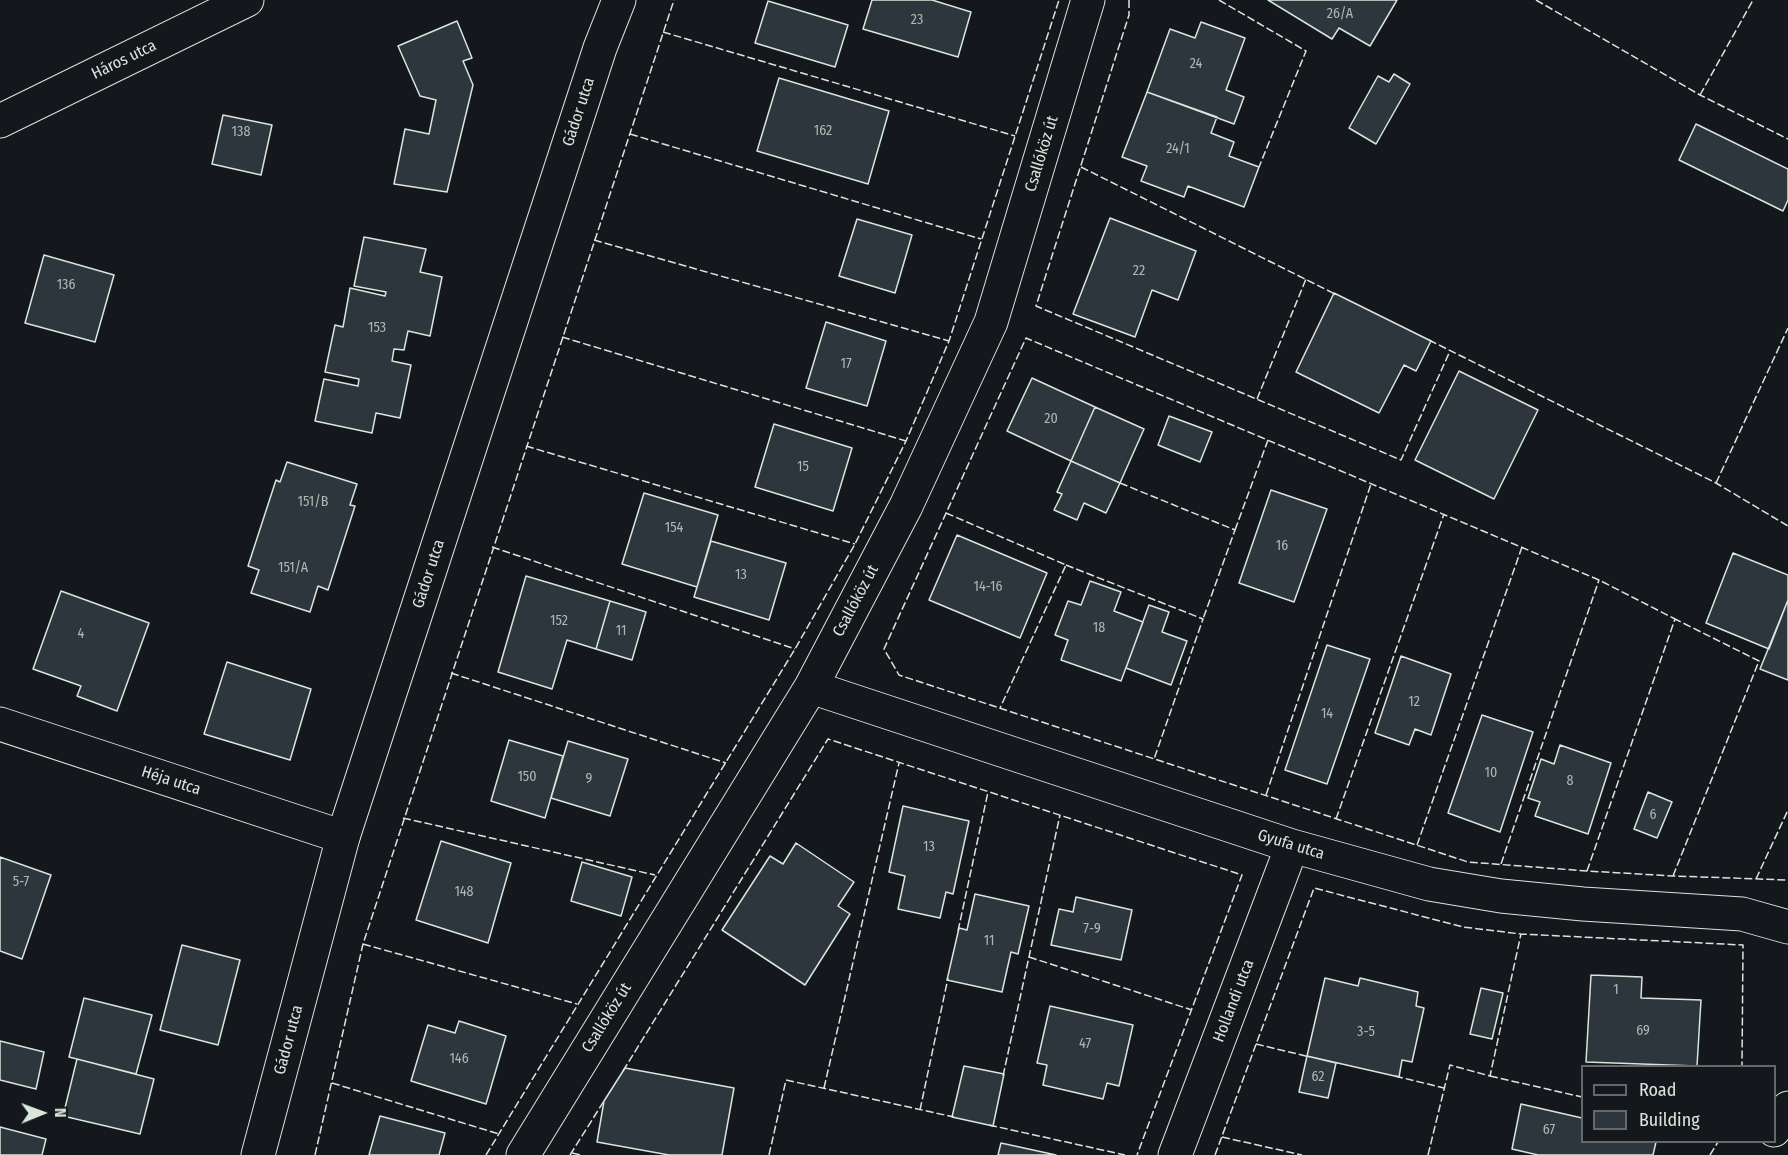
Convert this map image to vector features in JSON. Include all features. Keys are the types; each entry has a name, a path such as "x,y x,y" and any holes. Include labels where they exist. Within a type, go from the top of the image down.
{"street":[{"name":"Háros utca","path":"0,121 247,0"},
{"name":"Gádor utca","path":"258,1155 343,837 600,48 619,0"},
{"name":"Csallóköz út","path":"523,1155 811,687 906,507 991,322 1088,0"},
{"name":"Gyufa utca","path":"811,687 1292,846 1429,884 1501,896 1582,904 1742,914 1788,927"},
{"name":"Héja utca","path":"0,724 343,837"},
{"name":"Hollandi utca","path":"1175,1155 1292,846"},
{"path":"1776,1127 1788,1108"}],"building":[{"path":"872,0 932,0 971,12 958,57 863,29"},
{"path":"1268,0 1397,0 1370,46 1339,28 1332,39"},
{"path":"768,1 848,25 835,67 755,43"},
{"path":"457,21 472,58 463,61 473,85 447,192 394,184 405,129 429,134 436,100 420,96 398,46"},
{"path":"1201,22 1245,38 1226,90 1244,97 1234,124 1147,92 1170,29 1195,38"},
{"path":"1394,74 1410,84 1376,144 1349,128 1378,76 1389,82"},
{"path":"779,78 889,111 868,184 757,151"},
{"path":"1147,92 1217,117 1211,133 1234,142 1229,156 1259,167 1244,207 1188,186 1184,197 1141,181 1147,166 1122,157"},
{"path":"223,115 272,125 261,175 212,164"},
{"path":"1696,124 1788,169 1788,200 1783,211 1679,160"},
{"path":"1110,218 1196,251 1178,300 1152,290 1135,337 1073,314"},
{"path":"857,219 912,235 895,293 839,276"},
{"path":"364,237 426,249 420,272 442,277 430,336 408,331 404,350 394,349 392,361 411,365 400,418 376,413 372,433 315,421 324,379 358,386 359,379 325,372 335,325 343,327 350,288 385,296 386,292 354,286"},
{"path":"44,255 114,275 95,342 25,323"},
{"path":"1334,293 1431,341 1416,371 1404,365 1379,413 1296,372"},
{"path":"826,322 886,341 867,406 806,388"},
{"path":"1459,371 1538,410 1494,499 1415,460"},
{"path":"1032,378 1095,407 1071,461 1007,431"},
{"path":"1095,407 1144,429 1120,483 1071,461"},
{"path":"1169,416 1212,432 1200,462 1158,445"},
{"path":"774,424 852,448 833,511 755,487"},
{"path":"1071,461 1120,483 1106,513 1084,503 1077,520 1054,510 1062,494 1057,492"},
{"path":"287,462 357,484 350,505 355,506 328,590 318,586 310,612 251,593 259,570 248,566 276,480 280,482"},
{"path":"1271,490 1327,509 1294,602 1239,583"},
{"path":"644,493 718,515 697,587 622,564"},
{"path":"957,535 1047,573 1020,638 929,600"},
{"path":"711,541 786,563 769,620 694,597"},
{"path":"1733,553 1788,575 1788,600 1769,649 1706,623"},
{"path":"526,576 610,601 596,649 567,640 552,689 498,672"},
{"path":"1090,581 1121,592 1114,611 1143,622 1121,681 1061,660 1068,640 1055,635 1068,601 1081,605"},
{"path":"61,591 149,623 117,711 77,696 81,686 33,669"},
{"path":"1788,600 1788,680 1760,669"},
{"path":"610,601 646,612 632,660 596,649"},
{"path":"1149,605 1169,612 1162,632 1187,641 1171,685 1126,668"},
{"path":"1327,645 1370,659 1327,784 1285,770"},
{"path":"1401,656 1451,674 1431,735 1415,729 1409,745 1375,733"},
{"path":"227,662 311,689 290,760 204,734"},
{"path":"1482,715 1533,732 1500,832 1448,813"},
{"path":"509,740 563,756 545,818 491,801"},
{"path":"568,741 628,759 610,816 551,798"},
{"path":"1560,745 1611,763 1588,834 1535,816 1540,802 1528,798 1541,759 1554,764"},
{"path":"1648,792 1672,802 1657,838 1634,829"},
{"path":"903,806 969,821 953,894 946,892 940,918 898,909 905,876 889,872"},
{"path":"441,841 511,863 488,943 416,920"},
{"path":"796,843 854,882 838,906 850,914 805,985 722,930 770,856 783,864"},
{"path":"0,857 51,875 22,959 0,951"},
{"path":"582,862 632,877 621,916 571,901"},
{"path":"975,894 1029,906 1018,954 1011,952 1002,992 947,980 959,928 967,930"},
{"path":"1076,897 1132,910 1121,960 1051,945 1059,909 1073,912"},
{"path":"182,945 240,960 218,1045 160,1030"},
{"path":"1591,975 1642,977 1641,998 1701,1000 1697,1065 1586,1062"},
{"path":"1325,978 1358,986 1360,978 1418,992 1416,1006 1424,1008 1412,1062 1402,1060 1399,1077 1307,1056"},
{"path":"1481,988 1503,993 1492,1039 1470,1034"},
{"path":"84,998 152,1015 136,1074 69,1057"},
{"path":"1050,1006 1133,1025 1119,1086 1107,1083 1103,1099 1043,1085 1047,1065 1037,1063"},
{"path":"459,1021 506,1036 486,1104 411,1081 428,1025 455,1033"},
{"path":"0,1041 44,1052 36,1089 0,1080"},
{"path":"1307,1056 1336,1063 1328,1098 1299,1092"},
{"path":"77,1059 154,1079 140,1134 63,1116"},
{"path":"964,1066 1004,1074 993,1126 952,1117"},
{"path":"625,1068 734,1088 722,1155 669,1155 597,1142 604,1101"},
{"path":"1521,1104 1581,1118 1581,1143 1656,1143 1653,1155 1538,1155 1512,1149"},
{"path":"380,1116 445,1133 439,1155 369,1155"},
{"path":"0,1127 46,1139 42,1155 0,1155"},
{"path":"1001,1143 1056,1155 998,1155"}],"fence":[{"path":"315,1155 363,944 674,0"},
{"path":"486,1155 795,649 855,544 906,441 949,341 1059,0"},
{"path":"1129,0 1129,15 1036,306 1401,460 1450,351"},
{"path":"1219,0 1306,51 1259,167"},
{"path":"1536,0 1700,95 1788,139"},
{"path":"1700,95 1753,0"},
{"path":"663,32 1015,136"},
{"path":"630,134 981,239"},
{"path":"1081,167 1337,295"},
{"path":"594,240 949,341"},
{"path":"1257,399 1306,279"},
{"path":"1716,483 1788,328"},
{"path":"562,337 906,441"},
{"path":"1587,871 1675,619 1599,580 1026,338 884,649 899,675 1468,862 1587,871 1673,876 1788,880"},
{"path":"1429,340 1716,483 1788,526"},
{"path":"1235,530 1268,440"},
{"path":"526,446 855,544"},
{"path":"1120,483 1235,530 1203,619"},
{"path":"1266,795 1371,484"},
{"path":"946,513 1066,565 1000,708"},
{"path":"1336,819 1444,514"},
{"path":"492,547 795,649"},
{"path":"1417,845 1522,547"},
{"path":"1066,565 1203,619 1154,759"},
{"path":"1501,864 1599,580"},
{"path":"1673,876 1759,661 1675,619"},
{"path":"451,673 726,763"},
{"path":"623,1071 828,739 1242,875 1137,1155"},
{"path":"824,1088 899,763"},
{"path":"958,931 988,792"},
{"path":"1756,879 1788,810"},
{"path":"1003,1076 1060,815"},
{"path":"403,818 655,875"},
{"path":"1215,1155 1314,888 1463,927 1521,934 1743,945 1742,1065"},
{"path":"1428,1155 1450,1065 1490,1076 1521,934"},
{"path":"363,944 577,1004"},
{"path":"1029,957 1192,1010"},
{"path":"920,1110 948,978"},
{"path":"1256,1044 1310,1057"},
{"path":"1395,1076 1444,1088"},
{"path":"1490,1076 1581,1097"},
{"path":"769,1155 786,1080 954,1117"},
{"path":"332,1083 499,1134"},
{"path":"570,1155 604,1101"},
{"path":"989,1125 1125,1155"},
{"path":"1222,1137 1302,1155"},
{"path":"1710,1155 1717,1143"},
{"path":"572,1153 581,1155"}]}
